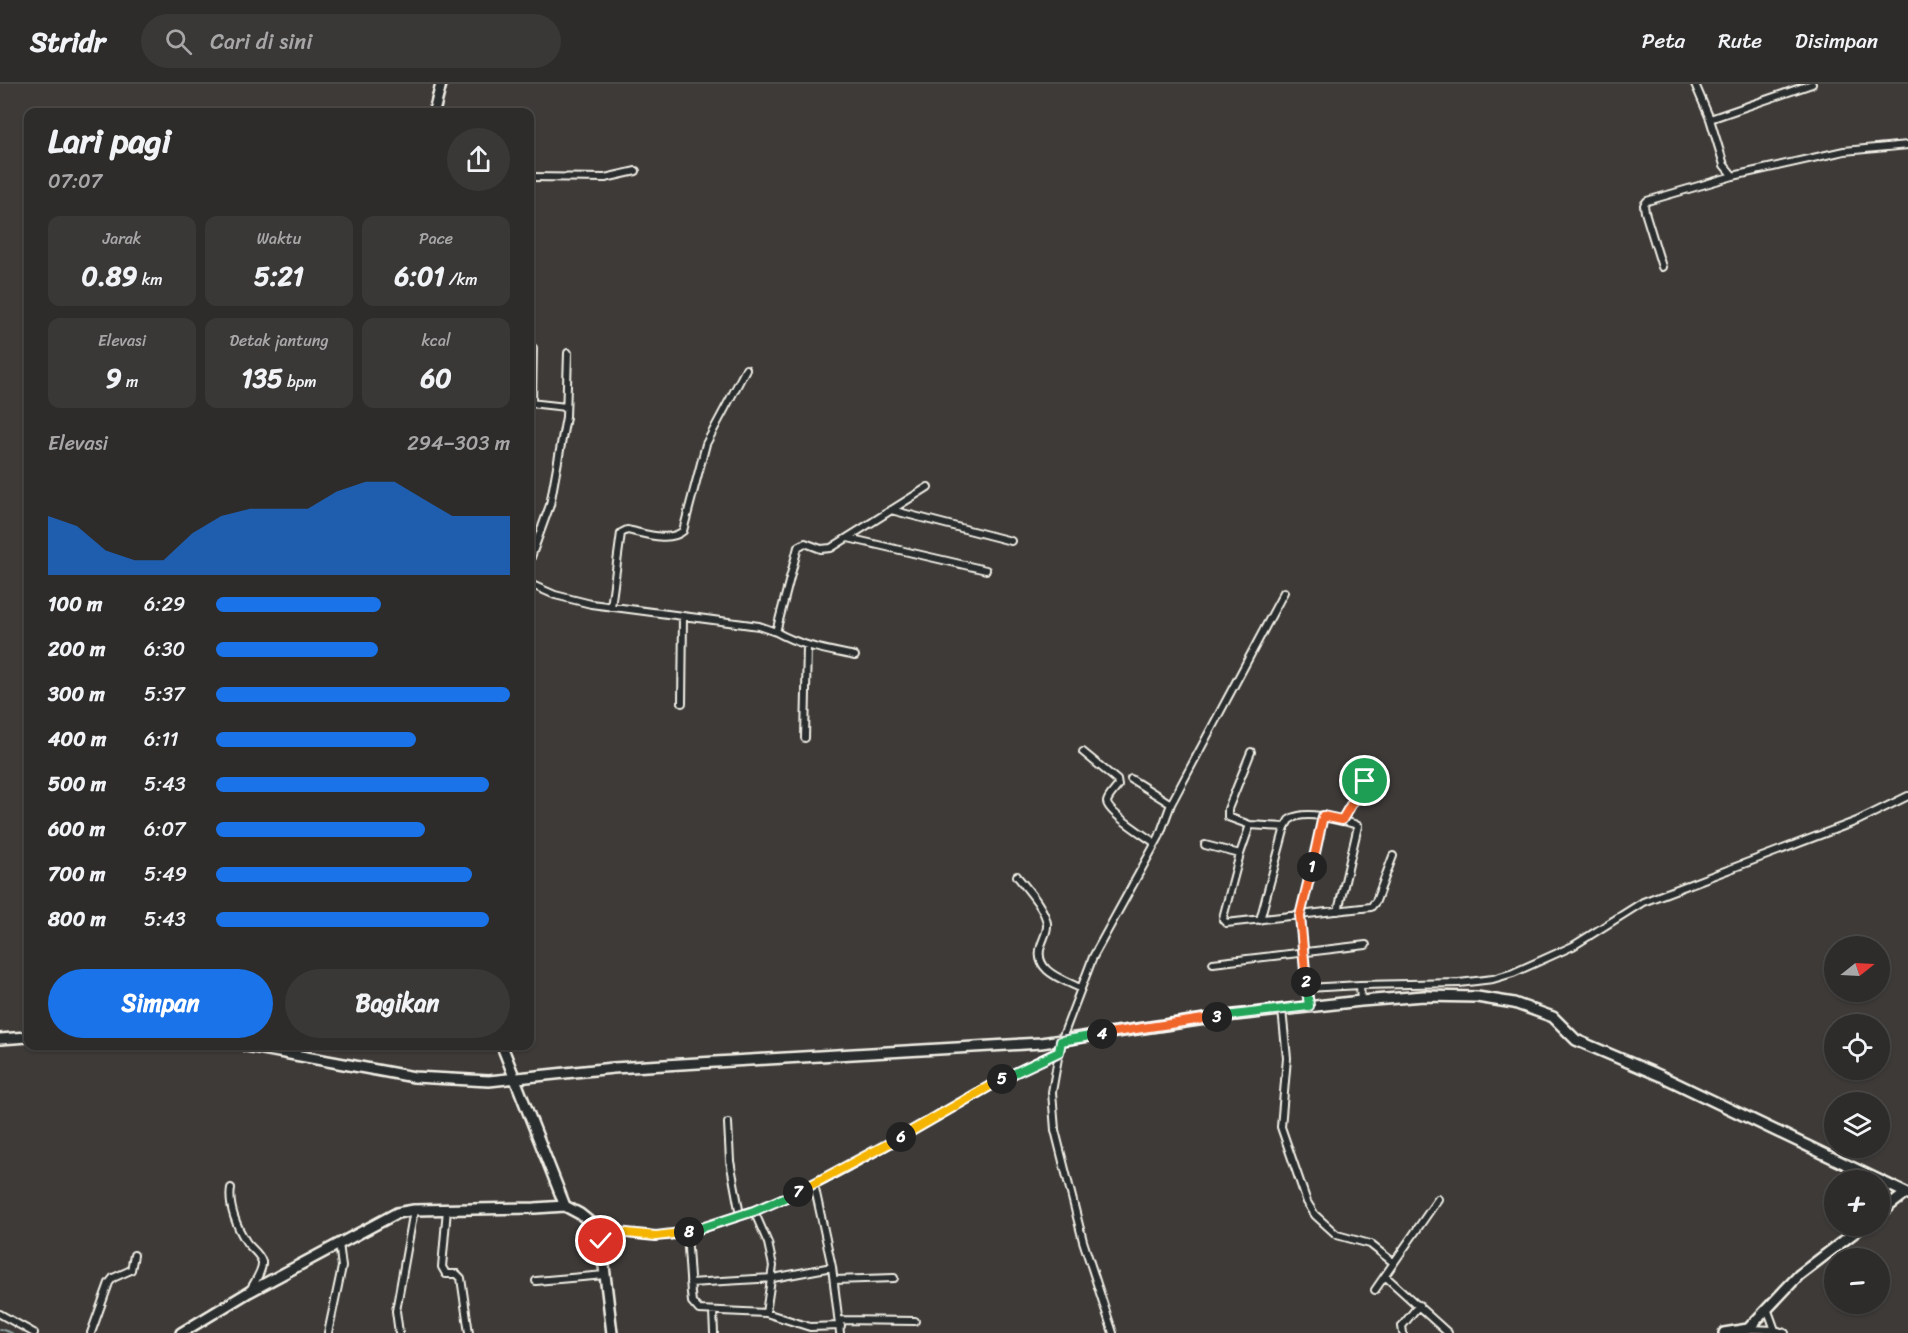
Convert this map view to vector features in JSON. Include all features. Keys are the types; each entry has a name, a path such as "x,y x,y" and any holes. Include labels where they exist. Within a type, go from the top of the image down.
{"street":[{"path":"435,108 441,84"},
{"path":"1695,84 1710,119 1724,165 1732,176"},
{"path":"1710,119 1812,84"},
{"path":"1662,267 1645,212 1644,206 1647,201 1732,176 1844,151 1908,145"},
{"path":"534,177 605,178 636,171"},
{"path":"534,549 550,505 566,406 568,353"},
{"path":"611,607 621,533 627,530 667,537 675,536 682,531 686,524 706,444 747,369"},
{"path":"534,403 566,406"},
{"path":"776,632 798,547 805,543 828,549 928,487"},
{"path":"891,510 1011,541"},
{"path":"848,538 986,570"},
{"path":"534,586 571,600 759,626 807,646 855,656"},
{"path":"1113,1333 1083,1241 1055,1130 1052,1092 1061,1041 1093,957 1155,843 1171,804 1284,592"},
{"path":"682,704 683,616"},
{"path":"805,738 807,646"},
{"path":"1083,752 1117,780 1118,786 1108,799 1108,807 1155,843"},
{"path":"1251,752 1227,813 1231,819 1250,825 1285,827"},
{"path":"1342,820 1375,767"},
{"path":"1348,770 1365,781"},
{"path":"1131,779 1171,804"},
{"path":"1307,988 1459,983 1493,979 1513,973 1573,946 1643,902 1857,820 1908,796"},
{"path":"1260,920 1285,827 1289,820 1300,815 1342,820 1357,825 1359,829 1338,911"},
{"path":"1309,1006 1300,916 1323,816"},
{"path":"1250,825 1240,854 1224,920 1226,923 1371,907 1374,905 1393,856"},
{"path":"1205,845 1240,854"},
{"path":"1017,876 1040,909 1047,924 1047,931 1039,954 1041,964 1046,970 1080,988"},
{"path":"1213,963 1366,945"},
{"path":"1360,985 1361,1001"},
{"path":"268,1050 414,1077 489,1081 613,1068 1061,1041 1166,1024 1309,1006 1424,996 1455,996 1504,1001 1553,1017 1576,1040 1661,1076 1907,1193 1890,1206"},
{"path":"1282,1010 1287,1058 1281,1126 1307,1202 1315,1215 1337,1235 1370,1244 1394,1263"},
{"path":"0,1039 24,1037"},
{"path":"504,1050 565,1206"},
{"path":"598,1230 656,1236 687,1233 754,1211 814,1185 1003,1078 1059,1052"},
{"path":"728,1123 730,1161 740,1215"},
{"path":"814,1185 832,1268 840,1326"},
{"path":"231,1188 230,1200 237,1224 247,1243 262,1260 249,1292"},
{"path":"1375,1290 1438,1199"},
{"path":"181,1333 249,1292 391,1216 414,1210 565,1206 587,1218 598,1230 612,1333"},
{"path":"447,1209 442,1267 446,1274 457,1274 461,1278 469,1333"},
{"path":"399,1333 396,1311 414,1210"},
{"path":"754,1211 772,1254 773,1278 766,1313"},
{"path":"687,1233 692,1302 699,1310 766,1313 810,1327 915,1321"},
{"path":"1748,1329 1799,1275 1850,1236"},
{"path":"328,1333 342,1267 339,1244"},
{"path":"91,1333 109,1283 113,1278 131,1270 134,1255"},
{"path":"690,1283 773,1278 832,1268"},
{"path":"536,1281 605,1275"},
{"path":"1385,1276 1448,1333"},
{"path":"834,1280 894,1278"},
{"path":"1403,1333 1402,1326 1419,1305"},
{"path":"1767,1307 1775,1330"},
{"path":"713,1312 714,1333"},
{"path":"0,1314 33,1333"},
{"path":"1724,1333 1748,1329 1775,1330 1785,1333"}],"waterway":[{"path":"0,1329 12,1333"}],"route":[{"path":"601,1241 598,1230 656,1236 687,1233 754,1211 814,1185 1003,1078 1059,1052 1061,1041 1166,1024 1309,1006 1300,916 1323,816 1342,820 1365,781"}]}
